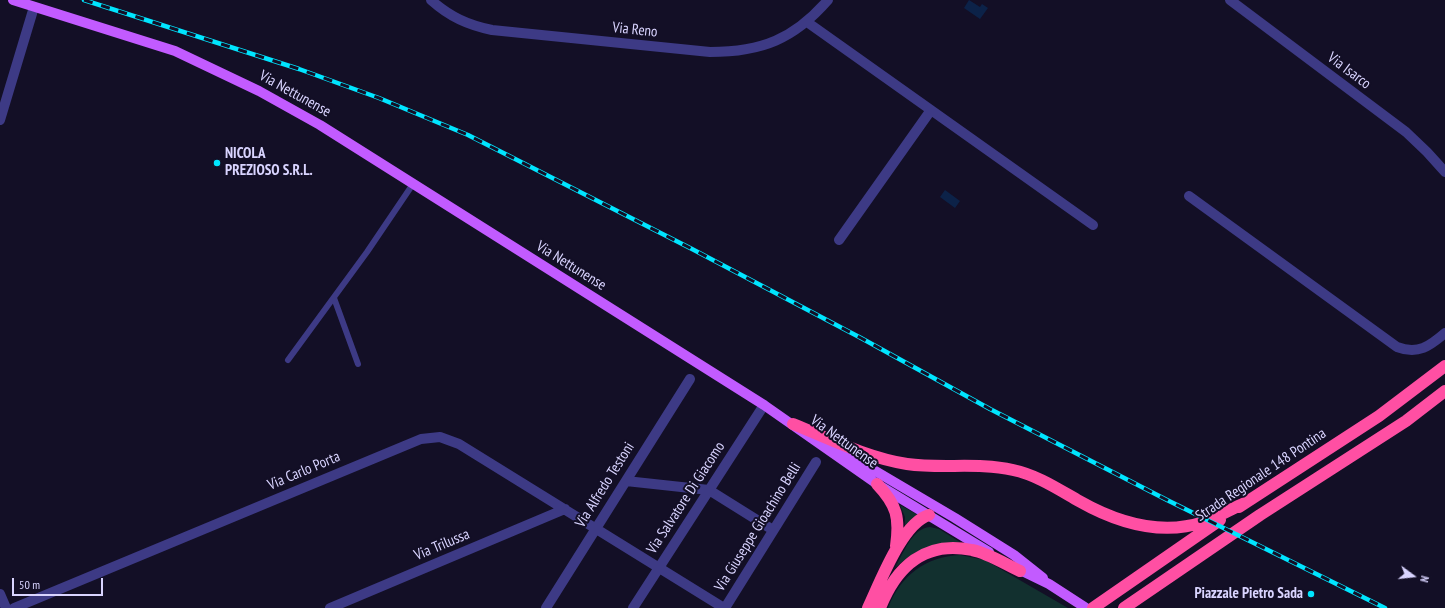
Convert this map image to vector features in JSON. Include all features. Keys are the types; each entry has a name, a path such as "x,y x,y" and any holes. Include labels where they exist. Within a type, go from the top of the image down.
{"highway":[{"name":"Strada Regionale 148 Pontina","path":"1093,608 1245,503 1379,416 1445,366"},
{"path":"1124,608 1260,515 1406,421 1445,391"},
{"path":"793,424 845,445 895,461 913,464 980,465 1015,470 1041,480 1096,510 1133,524 1154,527 1185,526 1210,519 1245,503"},
{"path":"877,484 891,499 896,510 898,529 896,551"},
{"path":"868,608 896,551 911,526 918,519 929,515"},
{"path":"880,608 897,575 914,559 931,551 953,548 972,550 1020,571"}],"main road":[{"name":"Via Nettunense","path":"14,0 122,33 201,62 259,91 320,125 764,405 877,484 1020,571 1050,584 1086,608"},
{"path":"793,424 857,459 1014,555 1050,584"},
{"path":"929,515 942,517 1014,555"}],"street":[{"name":"Via Reno","path":"431,0 448,14 461,22 492,30 710,52 738,50 769,43 788,36 807,22 828,0"},
{"name":"Via Isarco","path":"1230,0 1406,132 1445,172"},
{"path":"0,120 34,6"},
{"path":"807,22 1093,224"},
{"path":"839,240 931,110"},
{"path":"1189,196 1397,347 1419,351 1445,333"},
{"name":"Via Alfredo Testoni","path":"546,608 690,379"},
{"name":"Via Salvatore Di Giacomo","path":"632,608 764,405"},
{"name":"Via Carlo Porta","path":"14,608 425,438 440,437 455,442 724,608"},
{"name":"Via Giuseppe Gioachino Belli","path":"724,608 816,462"},
{"path":"626,481 709,490 773,530"},
{"name":"Via Trilussa","path":"330,608 565,509"},
{"path":"0,594 6,608"}],"lane":[{"path":"288,360 334,298 413,184"},
{"path":"334,298 358,364"}],"green space":[{"path":"900,505 918,515 905,527 905,517"},
{"path":"930,527 939,529 963,544 926,548 904,560 895,568 913,537 924,528"},
{"path":"960,555 985,560 1068,608 888,608 893,596 900,586 907,577 916,570 936,559"}],"water":[{"path":"969,0 980,7 982,4 988,8 980,19 964,8"},
{"path":"945,190 960,201 955,208 940,197"}],"railway":[{"path":"84,0 299,69 379,98 468,135 692,249 861,338 990,409 1167,500 1385,608"}],"place":[{"name":"NICOLA PREZIOSO S.R.L.","path":"217,163"},
{"name":"Piazzale Pietro Sada","path":"1311,594"}]}
